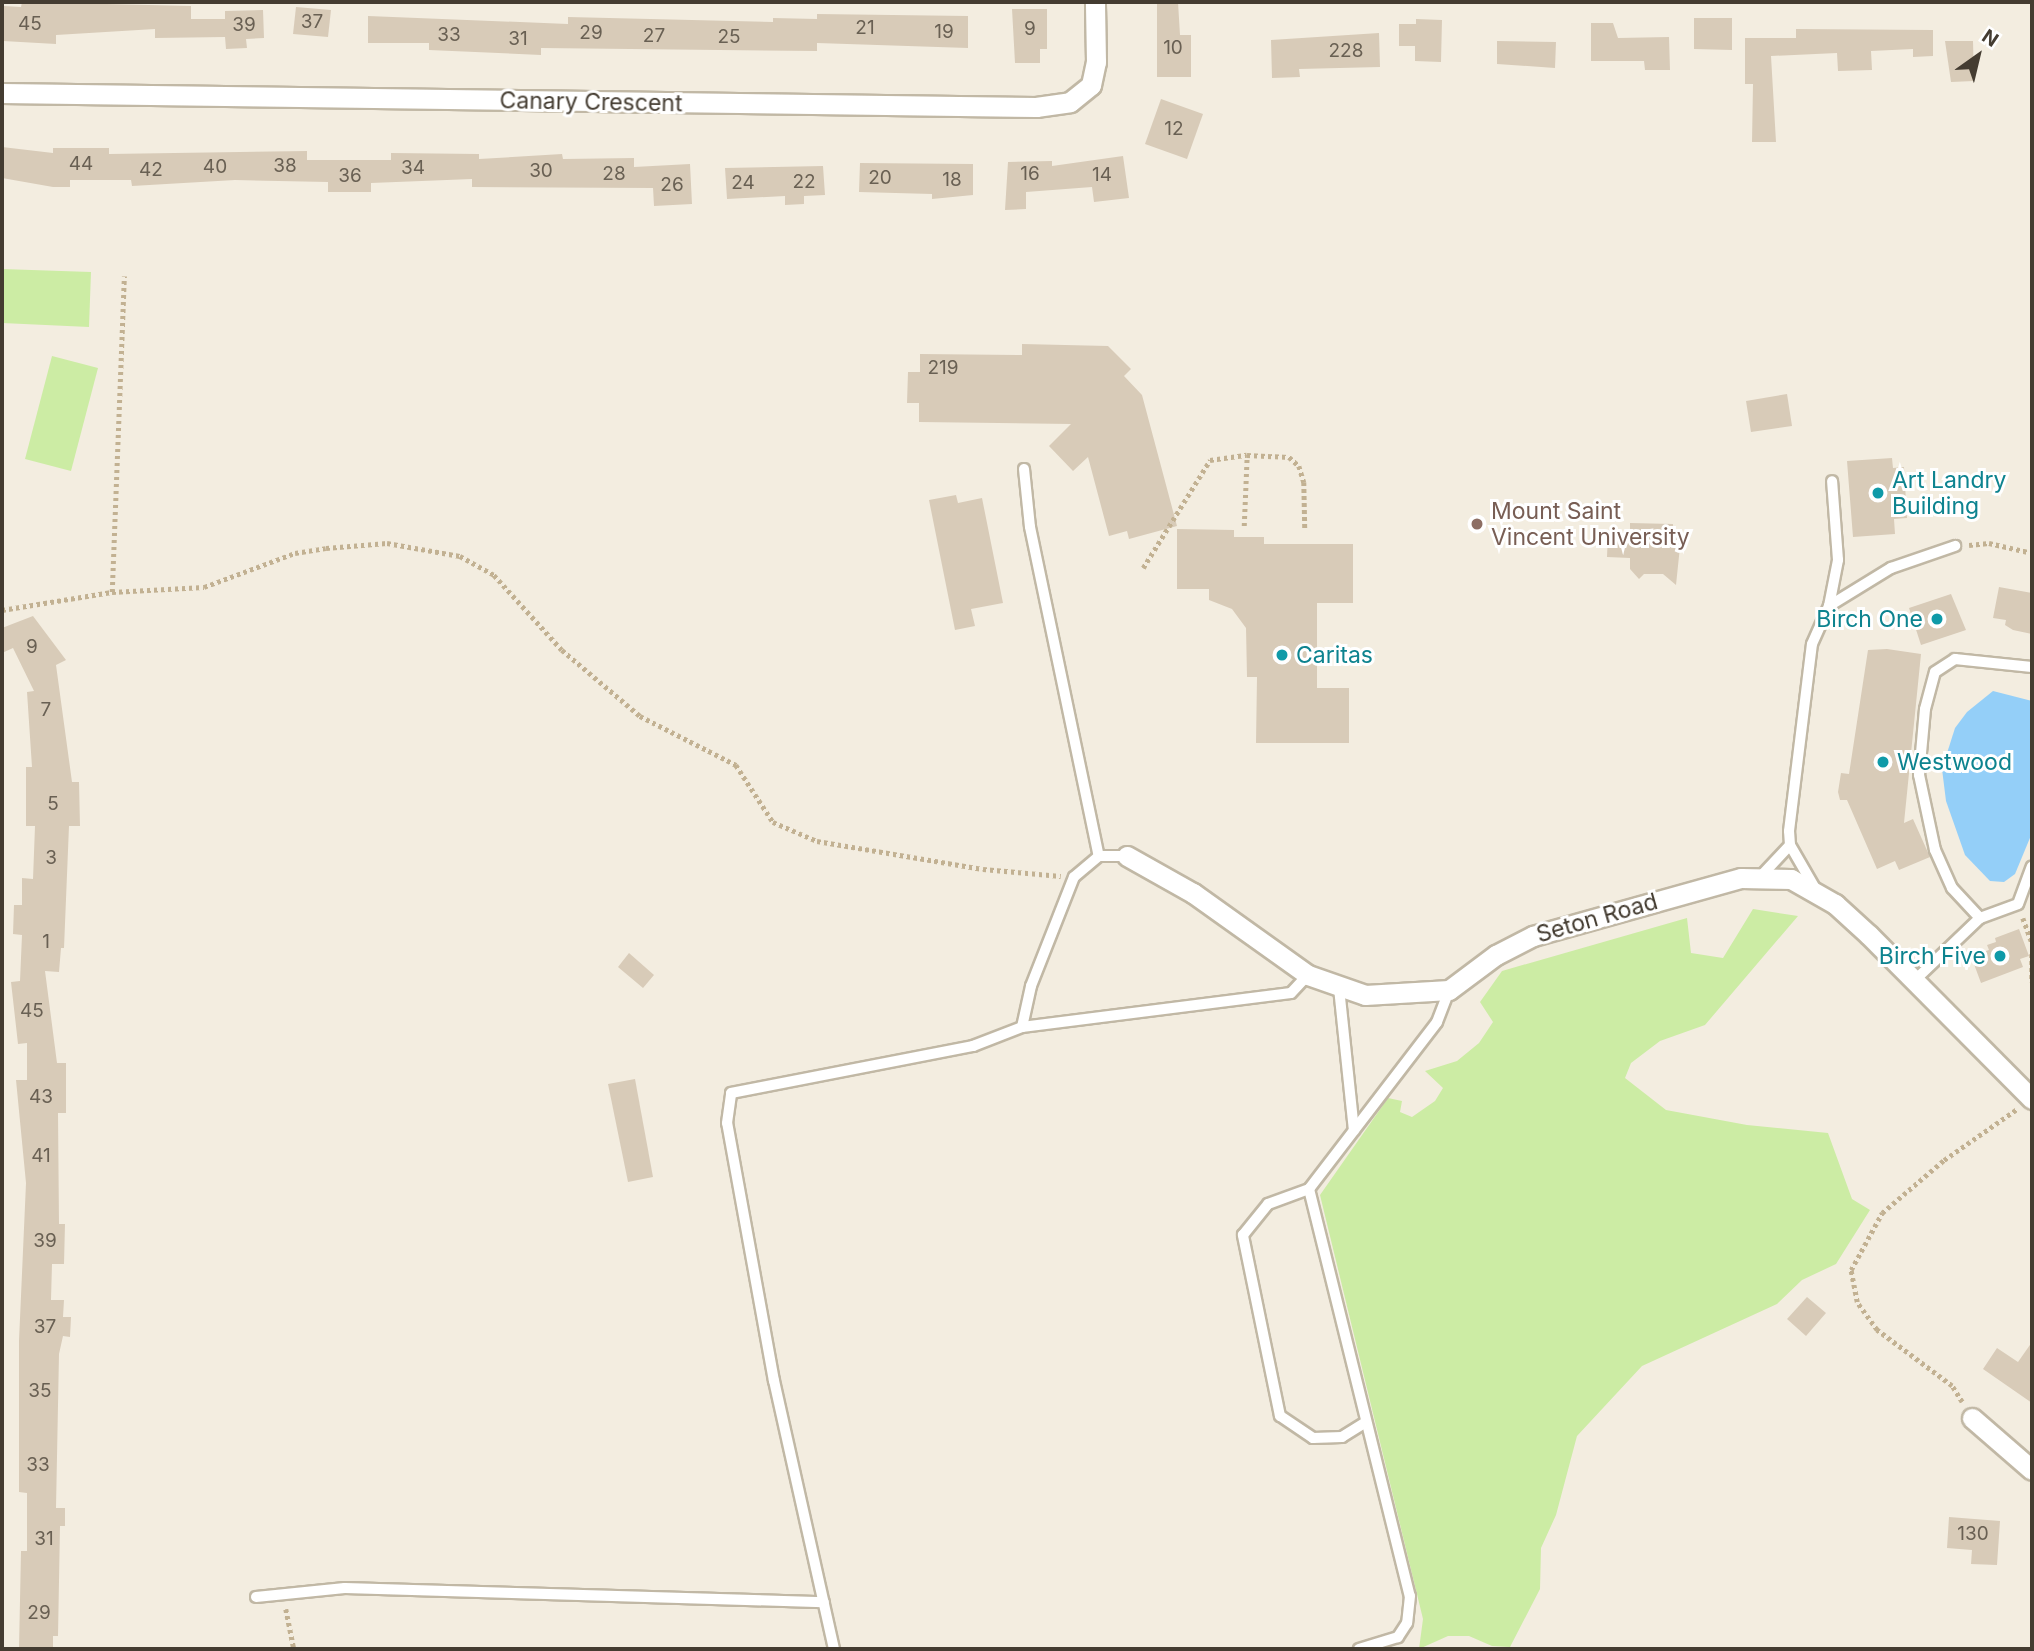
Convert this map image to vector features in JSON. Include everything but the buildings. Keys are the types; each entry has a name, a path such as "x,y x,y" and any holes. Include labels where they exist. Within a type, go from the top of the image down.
{"street":[{"name":"Canary Crescent","path":"2,93 1036,107 1070,102 1091,85 1096,62 1095,2"},
{"path":"1126,856 1193,893 1308,975 1339,988 1365,995 1449,989"},
{"name":"Seton Road","path":"1449,989 1496,955 1533,936 1690,890 1761,876 1791,879 1818,893 1914,981 2032,1099"},
{"path":"1972,1418 2032,1470"}],"lane":[{"path":"1024,469 1030,527 1099,856"},
{"path":"1818,893 1790,845 1812,644 1829,606 1838,560 1832,481"},
{"path":"1829,606 1870,578 1955,546"},
{"path":"1980,918 1952,888 1935,850 1919,775 1925,709 1935,672 1955,659 2032,667"},
{"path":"1761,876 1790,845"},
{"path":"1022,1027 1031,986 1074,877 1099,856 1126,856"},
{"path":"1914,981 1980,918 2018,904 2032,866"},
{"path":"834,1649 774,1381 727,1123 727,1098 738,1089 972,1046 1022,1027 1291,993 1308,975"},
{"path":"1339,988 1354,1130"},
{"path":"1366,1422 1342,1437 1314,1438 1280,1416 1243,1236 1268,1204 1309,1189 1437,1022 1449,989"},
{"path":"1309,1189 1410,1608 1408,1623 1398,1637 1359,1649"},
{"path":"256,1597 345,1588 824,1602"}],"path":[{"path":"112,592 124,276"},
{"path":"1244,526 1247,454"},
{"path":"1143,568 1210,460 1247,454 1276,454 1299,466 1305,530"},
{"path":"2,610 112,592 204,587 295,553 354,545 387,543 460,556 494,575 562,650 640,716 736,765 773,822 817,841 983,869 1074,877"},
{"path":"1955,546 1989,543 2027,552"},
{"path":"2018,904 2032,943"},
{"path":"2032,954 2032,982"},
{"path":"1972,1418 1952,1386 1877,1330 1857,1302 1851,1270 1882,1213 1944,1160 2032,1099"},
{"path":"283,1594 294,1649"}],"green space":[{"path":"2,269 91,272 89,327 2,323"},
{"path":"52,356 98,368 71,471 25,459"},
{"path":"1753,909 1798,916 1705,1025 1660,1041 1631,1063 1625,1078 1666,1110 1747,1125 1828,1133 1852,1199 1870,1210 1836,1264 1802,1280 1777,1304 1642,1366 1577,1436 1556,1515 1541,1548 1540,1589 1510,1647 1492,1646 1469,1636 1448,1636 1419,1649 1423,1619 1320,1195 1388,1098 1402,1101 1400,1112 1412,1117 1435,1101 1443,1088 1425,1071 1457,1061 1479,1043 1493,1022 1480,1002 1502,971 1687,918 1691,953 1723,958"}],"water":[{"path":"1993,691 2032,701 2032,833 2015,874 2004,882 1990,881 1965,855 1946,801 1942,769 1955,728 1967,712"}],"place":[{"name":"Art Landry Building","path":"1878,493"},
{"name":"Mount Saint Vincent University","path":"1477,524"},
{"name":"Birch One","path":"1937,619"},
{"name":"Caritas","path":"1282,655"},
{"name":"Westwood","path":"1883,762"},
{"name":"Birch Five","path":"2000,956"}]}
